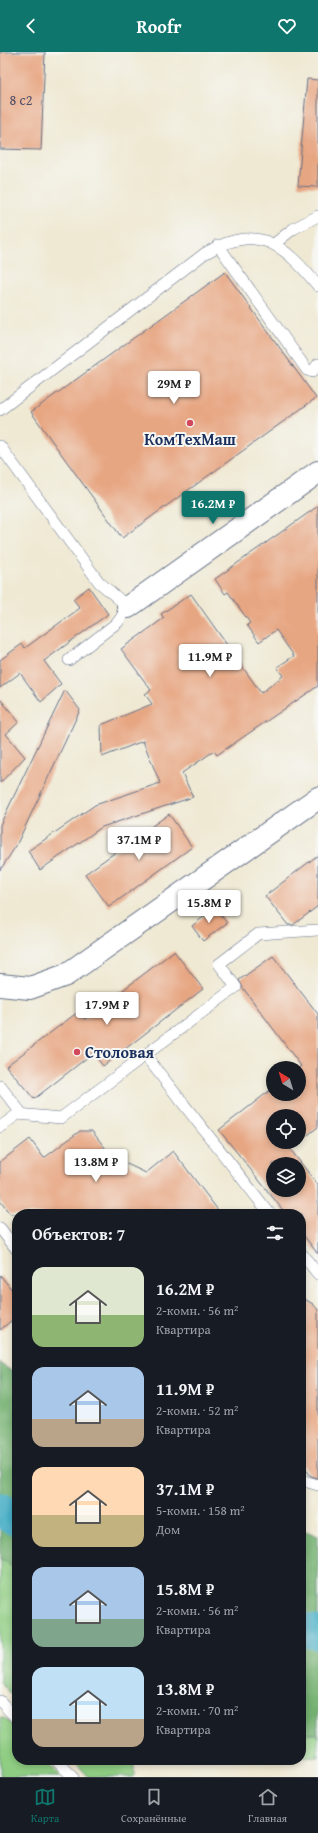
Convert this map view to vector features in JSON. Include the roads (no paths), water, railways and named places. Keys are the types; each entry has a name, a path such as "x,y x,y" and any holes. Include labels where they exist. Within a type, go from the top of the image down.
{"street":[{"path":"128,607 318,472"},
{"path":"0,985 30,988 66,975 318,798"}],"lane":[{"path":"274,244 293,229 318,216"},
{"path":"0,410 204,254 218,245 243,238 262,239 274,244 301,265 318,286"},
{"path":"218,245 307,370 312,372 318,364"},
{"path":"0,446 99,582 128,607 118,622 68,660"},
{"path":"0,1127 18,1114 61,1118 236,987 219,964 258,934 318,930"},
{"path":"145,1055 266,1209"},
{"path":"0,1086 22,1114"},
{"path":"0,1228 12,1244"},
{"path":"306,1259 318,1274"},
{"path":"306,1481 318,1485"},
{"path":"0,1702 12,1714"},
{"path":"61,1765 73,1777"}],"waterway":[{"path":"0,1509 12,1517"},
{"path":"306,1631 318,1633"}],"place":[{"name":"КомТехМаш","path":"190,423"},
{"name":"Столовая","path":"77,1052"}]}
